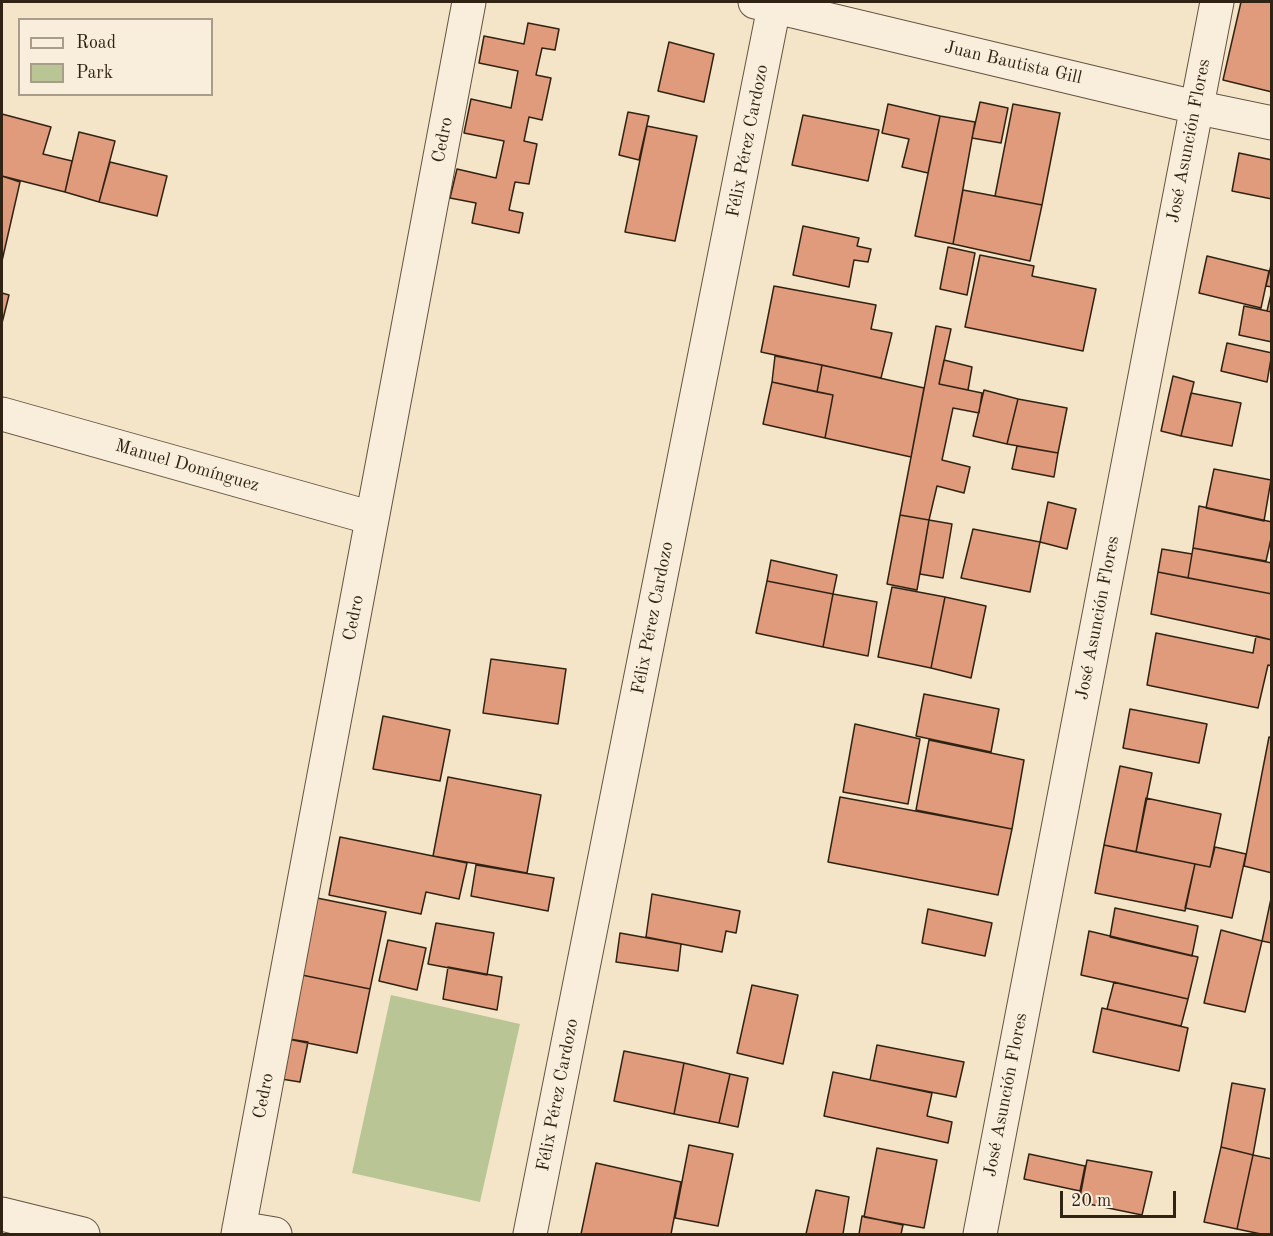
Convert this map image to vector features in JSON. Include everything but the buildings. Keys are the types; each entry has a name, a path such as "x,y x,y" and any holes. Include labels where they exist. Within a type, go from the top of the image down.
{"street":[{"name":"Cedro","path":"239,1231 469,2"},
{"name":"José Asunción Flores","path":"980,1234 1217,2"},
{"name":"Juan Bautista Gill","path":"768,3 1195,107 1272,123"},
{"name":"Félix Pérez Cardozo","path":"531,1234 768,3"},
{"name":"Manuel Domínguez","path":"2,414 372,518"},
{"path":"2,1214 83,1234"},
{"path":"239,1231 275,1234"}],"green space":[{"path":"391,995 520,1024 480,1202 352,1173"}]}
